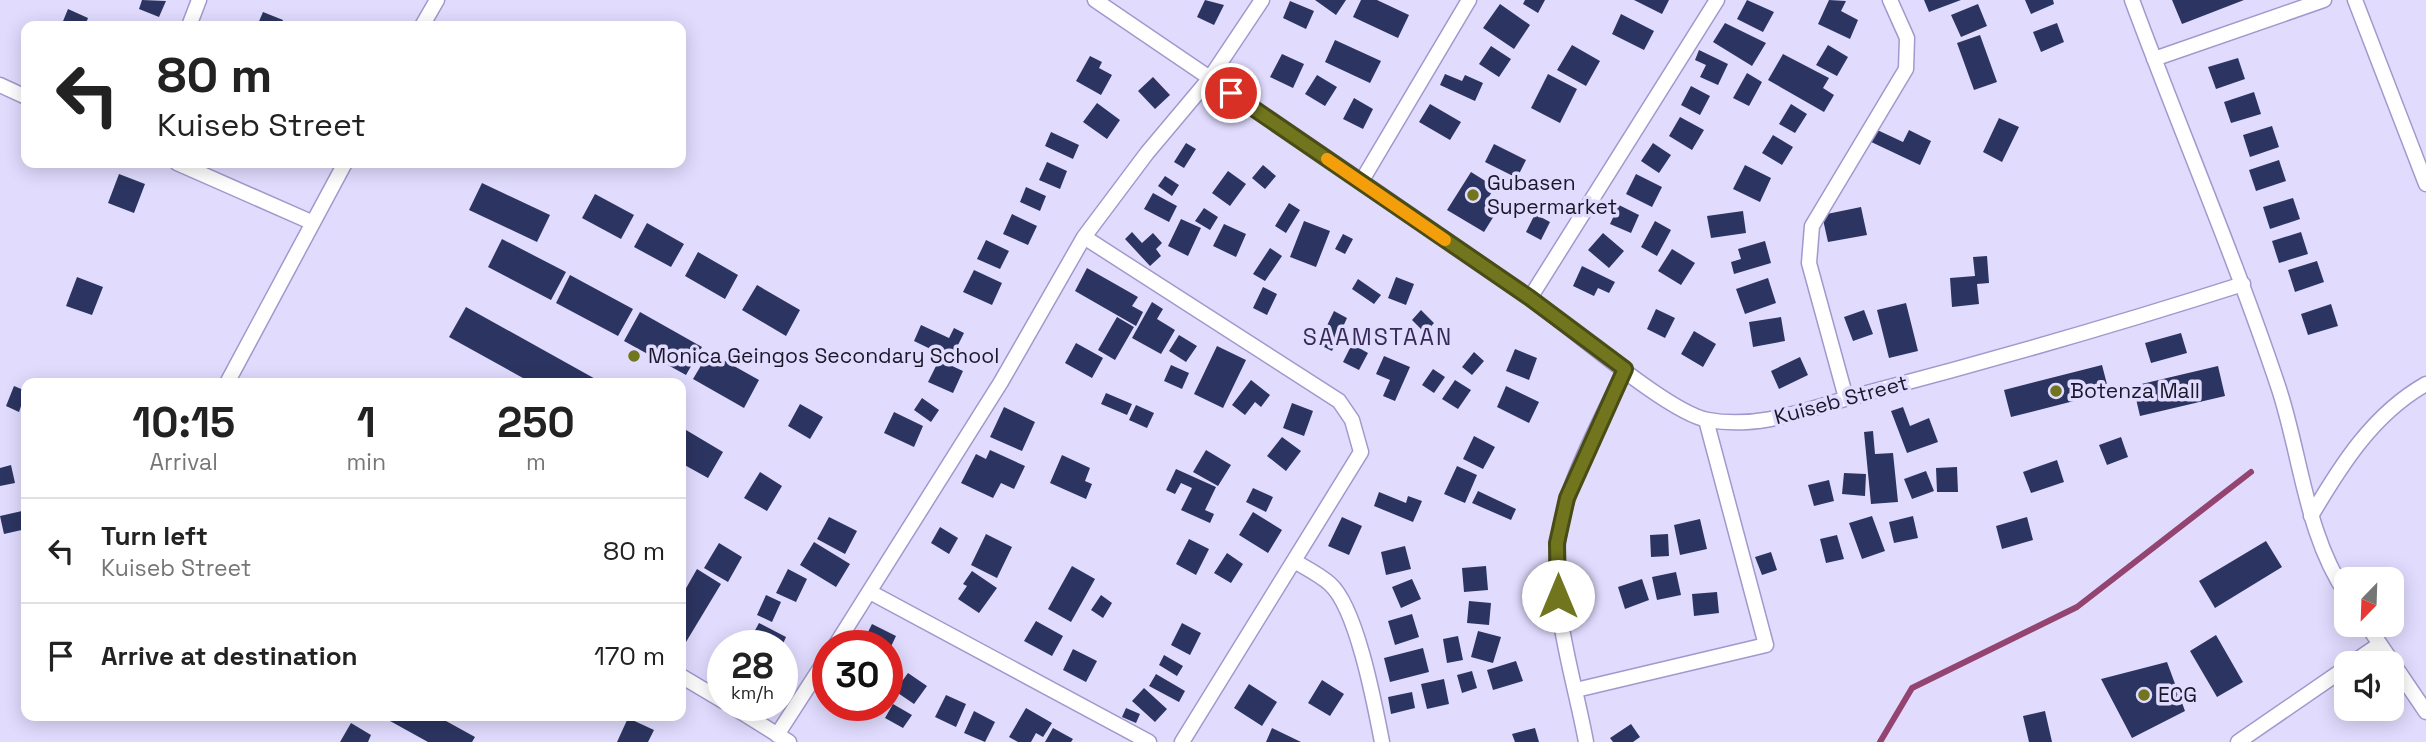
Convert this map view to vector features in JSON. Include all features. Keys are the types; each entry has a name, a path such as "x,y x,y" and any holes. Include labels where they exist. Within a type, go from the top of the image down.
{"street":[{"path":"191,21 199,0"},
{"path":"425,21 437,0"},
{"name":"Kuiseb Street","path":"1095,0 1530,298 1675,406 1706,420 1763,422 1798,414 1846,398 2104,328 2243,284"},
{"path":"845,630 1001,382 1084,237 1147,153 1210,78 1262,0"},
{"path":"1361,183 1469,0"},
{"path":"1530,298 1717,0"},
{"path":"1846,398 1810,263 1812,226 1906,69 1907,38 1890,0"},
{"path":"2132,0 2243,284 2300,457 2311,516 2334,573"},
{"path":"2154,59 2324,0"},
{"path":"2355,0 2426,184"},
{"path":"0,85 21,95"},
{"path":"188,168 311,222"},
{"path":"230,378 342,168"},
{"path":"1084,237 1339,401 1352,421 1361,452 1182,742"},
{"path":"1586,742 1558,596 1557,543 1567,498 1625,369"},
{"path":"2311,516 2338,470 2370,429 2409,394 2426,384"},
{"path":"1576,690 1766,645 1706,420"},
{"path":"1294,561 1332,586 1351,620 1374,697 1382,742"},
{"path":"870,592 1149,742"},
{"path":"2375,637 2426,712"},
{"path":"2370,651 2380,644"},
{"path":"2238,742 2334,676"},
{"path":"686,679 707,691"},
{"path":"756,721 783,738 812,685"}],"building":[{"path":"142,0 166,1 159,17 139,9"},
{"path":"1205,0 1224,5 1214,25 1197,17"},
{"path":"1315,0 1346,0 1336,15"},
{"path":"1361,0 1377,0 1409,15 1398,38 1353,17"},
{"path":"1525,0 1545,0 1538,13 1523,4"},
{"path":"1634,0 1669,0 1662,14"},
{"path":"1747,0 1774,12 1763,32 1737,19"},
{"path":"1829,0 1846,1 1841,11 1858,20 1850,39 1818,24"},
{"path":"1924,0 1961,0 1929,12"},
{"path":"2025,0 2053,0 2054,4 2031,14"},
{"path":"2172,0 2244,0 2182,24"},
{"path":"1290,1 1314,11 1306,29 1283,18"},
{"path":"1500,4 1530,25 1514,49 1483,28"},
{"path":"1978,4 1987,26 1961,37 1951,15"},
{"path":"68,9 88,18 87,21 63,21"},
{"path":"263,12 283,20 283,21 259,21"},
{"path":"1621,14 1654,31 1644,50 1612,34"},
{"path":"1725,23 1766,43 1752,66 1713,42"},
{"path":"2057,23 2064,42 2041,52 2033,32"},
{"path":"1980,35 1997,82 1974,90 1957,43"},
{"path":"1335,40 1381,61 1370,83 1325,62"},
{"path":"1572,45 1600,61 1586,86 1557,70"},
{"path":"1828,45 1848,57 1837,76 1816,65"},
{"path":"1491,46 1511,59 1499,77 1479,64"},
{"path":"1699,50 1728,64 1718,85 1700,77 1706,65 1695,60"},
{"path":"1282,54 1304,64 1293,88 1270,77"},
{"path":"1783,54 1829,78 1823,88 1834,95 1824,112 1768,80"},
{"path":"1090,56 1102,62 1099,68 1112,75 1101,95 1076,81"},
{"path":"2238,58 2245,79 2216,89 2208,67"},
{"path":"1747,73 1762,82 1749,106 1733,98"},
{"path":"1445,74 1462,81 1465,75 1483,83 1475,101 1440,85"},
{"path":"1548,74 1577,89 1560,123 1531,108"},
{"path":"1317,75 1337,87 1325,106 1305,94"},
{"path":"1153,77 1170,95 1155,109 1138,91"},
{"path":"1691,86 1710,96 1700,115 1681,105"},
{"path":"2254,92 2261,114 2231,123 2224,102"},
{"path":"1354,98 1373,109 1363,129 1343,119"},
{"path":"1097,103 1120,120 1107,139 1083,122"},
{"path":"1430,104 1461,122 1450,140 1419,122"},
{"path":"1791,104 1807,114 1795,133 1779,124"},
{"path":"1680,117 1704,130 1692,150 1669,136"},
{"path":"1999,118 2019,127 2002,162 1983,152"},
{"path":"2272,126 2279,147 2250,157 2243,135"},
{"path":"1873,128 1903,142 1909,130 1931,141 1920,165 1867,140"},
{"path":"1051,132 1079,145 1073,159 1045,146"},
{"path":"1773,135 1793,147 1782,165 1762,153"},
{"path":"1186,143 1196,149 1184,168 1174,162"},
{"path":"1653,143 1671,155 1659,173 1641,161"},
{"path":"1494,144 1526,160 1517,178 1485,162"},
{"path":"2279,160 2286,181 2256,191 2249,170"},
{"path":"1047,162 1067,171 1060,189 1039,180"},
{"path":"1263,165 1276,176 1265,189 1252,178"},
{"path":"1745,165 1771,178 1760,202 1733,189"},
{"path":"1228,171 1246,184 1230,206 1212,193"},
{"name":"Gubasen Supermarket","path":"1471,172 1495,187 1485,203 1497,211 1484,232 1447,210"},
{"path":"119,174 145,184 134,213 108,203"},
{"path":"1636,174 1662,187 1652,207 1626,194"},
{"path":"1165,176 1179,185 1172,196 1158,186"},
{"path":"482,183 550,215 537,242 469,210"},
{"path":"1026,187 1046,196 1040,211 1020,202"},
{"path":"1153,193 1177,206 1169,222 1144,209"},
{"path":"595,194 634,215 621,239 582,218"},
{"path":"2293,198 2300,219 2270,229 2263,207"},
{"path":"1289,203 1300,210 1286,233 1275,226"},
{"path":"1619,205 1639,215 1631,233 1610,224"},
{"path":"1861,207 1867,235 1828,242 1822,215"},
{"path":"1204,208 1218,217 1210,230 1195,221"},
{"path":"1743,211 1746,233 1711,238 1707,216"},
{"path":"1012,214 1037,226 1028,245 1003,234"},
{"path":"1535,214 1550,222 1541,240 1526,232"},
{"path":"1181,219 1201,228 1188,256 1168,246"},
{"path":"1304,221 1330,231 1316,267 1290,257"},
{"path":"1655,221 1671,230 1657,256 1641,247"},
{"path":"647,223 684,244 671,267 634,247"},
{"path":"1224,224 1246,234 1236,257 1213,246"},
{"path":"1132,232 1142,243 1153,233 1162,243 1156,249 1161,256 1150,266 1125,239"},
{"path":"2301,232 2308,254 2279,263 2272,241"},
{"path":"1603,233 1624,251 1609,268 1588,250"},
{"path":"1343,234 1353,239 1345,254 1335,249"},
{"path":"502,239 566,272 551,300 488,267"},
{"path":"986,240 1009,251 1000,269 977,259"},
{"path":"1765,241 1771,263 1734,274 1731,262 1741,259 1738,249"},
{"path":"1270,248 1282,256 1265,281 1253,274"},
{"path":"1672,249 1695,263 1681,285 1658,271"},
{"path":"698,252 738,275 725,299 685,276"},
{"path":"1987,256 1989,283 1977,284 1979,304 1952,307 1950,278 1975,276 1973,257"},
{"path":"2317,261 2324,282 2295,292 2288,270"},
{"path":"1582,266 1615,282 1609,293 1598,288 1594,296 1573,286"},
{"path":"1087,268 1138,297 1132,306 1143,312 1136,326 1075,291"},
{"path":"974,270 1002,283 992,305 963,292"},
{"path":"570,275 633,309 618,336 556,303"},
{"path":"77,277 103,287 92,315 66,306"},
{"path":"1396,277 1414,284 1406,305 1388,298"},
{"path":"1768,278 1776,303 1745,314 1736,289"},
{"path":"1358,279 1381,295 1374,304 1352,289"},
{"path":"757,285 800,310 786,336 742,310"},
{"path":"1263,287 1277,294 1267,315 1253,308"},
{"path":"1152,302 1163,309 1157,319 1175,330 1161,354 1132,338"},
{"path":"1906,303 1918,351 1889,358 1877,310"},
{"path":"2331,304 2338,326 2308,335 2301,314"},
{"path":"466,307 594,378 523,378 449,337"},
{"path":"1656,309 1675,318 1665,338 1647,329"},
{"path":"1421,310 1434,323 1425,333 1412,320"},
{"path":"1864,310 1873,334 1853,341 1844,317"},
{"path":"1334,311 1347,318 1332,351 1318,344"},
{"path":"640,312 702,347 686,375 624,341"},
{"path":"1117,317 1134,327 1115,360 1098,350"},
{"path":"1781,317 1785,341 1753,347 1749,322"},
{"path":"921,325 949,338 954,328 964,333 951,359 914,341"},
{"path":"1694,331 1716,344 1703,367 1681,354"},
{"path":"2181,333 2187,353 2151,363 2145,343"},
{"path":"1179,335 1197,346 1186,362 1169,351"},
{"path":"1076,343 1103,358 1092,378 1065,363"},
{"path":"1352,344 1368,353 1359,370 1343,362"},
{"path":"1217,346 1246,360 1223,408 1194,394"},
{"path":"1515,349 1537,358 1529,380 1506,371"},
{"path":"709,352 759,380 744,408 693,379"},
{"path":"1474,352 1484,361 1472,375 1462,367"},
{"path":"1384,356 1410,367 1395,401 1383,396 1390,380 1376,374"},
{"path":"1800,357 1808,375 1779,389 1771,371"},
{"path":"939,360 963,371 953,393 928,382"},
{"path":"1171,365 1189,373 1182,389 1164,381"},
{"name":"Botenza Mall","path":"2102,365 2109,392 2011,417 2004,390"},
{"path":"2218,366 2225,396 2140,416 2133,386"},
{"path":"1433,369 1445,377 1434,393 1422,385"},
{"path":"1251,380 1270,395 1261,407 1255,402 1245,415 1232,405"},
{"path":"1455,380 1471,390 1458,409 1442,399"},
{"path":"14,386 21,389 19,412 6,406"},
{"path":"1506,386 1539,402 1529,423 1497,407"},
{"path":"1106,393 1132,404 1127,415 1101,404"},
{"path":"922,398 939,410 931,422 914,410"},
{"path":"1292,403 1313,411 1304,436 1283,428"},
{"path":"800,404 823,417 810,439 788,426"},
{"path":"1136,405 1154,413 1147,428 1129,420"},
{"path":"1004,407 1035,422 1022,451 990,437"},
{"path":"1903,407 1910,426 1929,418 1938,442 1907,453 1891,411"},
{"path":"894,412 923,426 914,447 884,433"},
{"path":"686,430 723,452 708,478 686,466"},
{"path":"1873,431 1875,454 1893,453 1898,502 1871,504 1864,432"},
{"path":"1474,436 1495,447 1483,469 1463,459"},
{"path":"1282,437 1301,451 1286,471 1267,456"},
{"path":"2121,437 2128,457 2107,465 2099,445"},
{"path":"990,450 1025,466 1014,489 1001,483 993,498 961,483 976,454 986,459"},
{"path":"1206,450 1231,465 1218,486 1193,472"},
{"path":"1062,455 1090,468 1085,481 1092,484 1086,499 1050,483"},
{"path":"2057,460 2064,482 2031,493 2023,472"},
{"path":"11,465 15,483 0,486 0,468"},
{"path":"1457,466 1477,475 1465,503 1444,494"},
{"path":"1957,467 1958,492 1937,492 1936,468"},
{"path":"1176,469 1216,487 1205,510 1214,514 1210,523 1181,510 1192,488 1181,483 1175,494 1166,490"},
{"path":"1926,471 1934,491 1912,499 1904,479"},
{"path":"760,472 782,486 767,511 744,498"},
{"path":"1844,473 1866,474 1865,496 1842,494"},
{"path":"1829,480 1834,501 1814,506 1808,485"},
{"path":"1253,488 1273,497 1266,512 1246,502"},
{"path":"1478,491 1516,509 1511,520 1472,503"},
{"path":"1379,492 1406,503 1408,496 1422,501 1413,522 1374,506"},
{"path":"21,511 21,530 4,534 0,516"},
{"path":"1253,512 1282,530 1268,553 1239,535"},
{"path":"1872,516 1885,551 1862,559 1849,523"},
{"path":"1913,516 1918,538 1894,543 1889,522"},
{"path":"829,517 857,531 845,554 817,539"},
{"path":"1342,517 1362,526 1349,555 1328,546"},
{"path":"2027,517 2033,540 2002,549 1996,526"},
{"path":"1700,519 1707,549 1680,555 1674,525"},
{"path":"940,527 958,538 949,554 931,543"},
{"path":"986,534 1012,547 997,578 971,565"},
{"path":"1668,534 1669,556 1651,557 1650,535"},
{"path":"1837,535 1844,559 1826,563 1820,539"},
{"path":"1189,539 1209,549 1196,575 1176,564"},
{"path":"2266,541 2282,567 2215,608 2199,581"},
{"path":"814,542 850,564 836,587 800,565"},
{"path":"719,543 742,557 728,582 704,568"},
{"path":"1405,546 1411,569 1386,575 1381,552"},
{"path":"1771,552 1777,570 1762,575 1755,557"},
{"path":"1227,553 1243,564 1231,583 1214,573"},
{"path":"1072,566 1095,579 1071,622 1048,609"},
{"path":"1486,566 1488,590 1464,592 1462,568"},
{"path":"697,569 721,584 686,642 686,588"},
{"path":"788,569 807,579 796,602 776,593"},
{"path":"972,571 997,588 979,613 958,599 967,586 963,584"},
{"path":"1676,572 1681,595 1657,600 1652,577"},
{"path":"1412,579 1421,599 1401,608 1392,587"},
{"path":"1642,579 1649,600 1625,609 1618,587"},
{"path":"1717,592 1719,613 1694,616 1692,594"},
{"path":"766,595 781,602 772,622 757,615"},
{"path":"1101,595 1112,603 1103,618 1091,610"},
{"path":"1469,601 1491,603 1489,625 1467,623"},
{"path":"1412,614 1419,637 1395,645 1388,621"},
{"path":"1036,621 1063,636 1052,656 1024,641"},
{"path":"759,623 772,630 755,630"},
{"path":"1182,623 1201,633 1190,655 1171,645"},
{"path":"872,624 884,630 869,630"},
{"path":"1478,631 1501,637 1493,663 1471,657"},
{"path":"2216,635 2243,682 2217,697 2190,651"},
{"path":"1458,636 1463,660 1447,663 1443,639"},
{"path":"1423,648 1429,672 1390,682 1384,658"},
{"path":"1073,649 1097,661 1086,682 1063,670"},
{"path":"1164,655 1183,666 1177,676 1159,665"},
{"path":"1516,661 1523,681 1493,690 1487,670"},
{"name":"ECG","path":"2167,662 2185,711 2132,738 2101,679"},
{"path":"1472,671 1477,688 1462,693 1457,675"},
{"path":"908,673 927,686 914,704 903,696 903,680"},
{"path":"1156,674 1185,691 1179,702 1149,686"},
{"path":"1444,679 1449,704 1427,709 1421,684"},
{"path":"1322,680 1344,694 1330,716 1308,703"},
{"path":"1249,684 1277,702 1262,726 1234,708"},
{"path":"1144,688 1167,709 1155,722 1132,701"},
{"path":"1412,692 1415,708 1391,714 1388,697"},
{"path":"946,695 966,704 956,727 935,717"},
{"path":"1026,708 1052,723 1043,737 1036,733 1031,742 1018,742 1009,737"},
{"path":"1126,708 1140,714 1136,723 1122,717"},
{"path":"903,710 912,715 903,728 890,721 903,721"},
{"path":"974,711 995,722 985,742 964,733"},
{"path":"2045,711 2052,742 2029,742 2023,716"},
{"path":"390,721 446,721 475,737 472,742 428,742"},
{"path":"627,721 634,721 654,730 648,742 617,742"},
{"path":"351,723 371,735 368,742 340,742"},
{"path":"1631,724 1640,737 1633,742 1613,742 1610,738"},
{"path":"1053,728 1073,739 1071,742 1045,742"},
{"path":"1272,728 1301,742 1266,742"},
{"path":"1535,728 1539,742 1515,742 1512,734"}],"waterway":[{"path":"1880,742 1912,688 2077,607 2251,472"}],"slow traffic":[{"path":"1327,159 1445,240"}],"place":[{"name":"Gubasen Supermarket","path":"1473,195"},
{"name":"Monica Geingos Secondary School","path":"634,356"},
{"name":"Botenza Mall","path":"2056,391"},
{"name":"ECG","path":"2144,695"}],"district":[{"name":"SAAMSTAAN","path":"1378,337"}],"route":[{"path":"1231,93 1530,298 1625,369 1567,498 1557,543 1558,596"}]}
